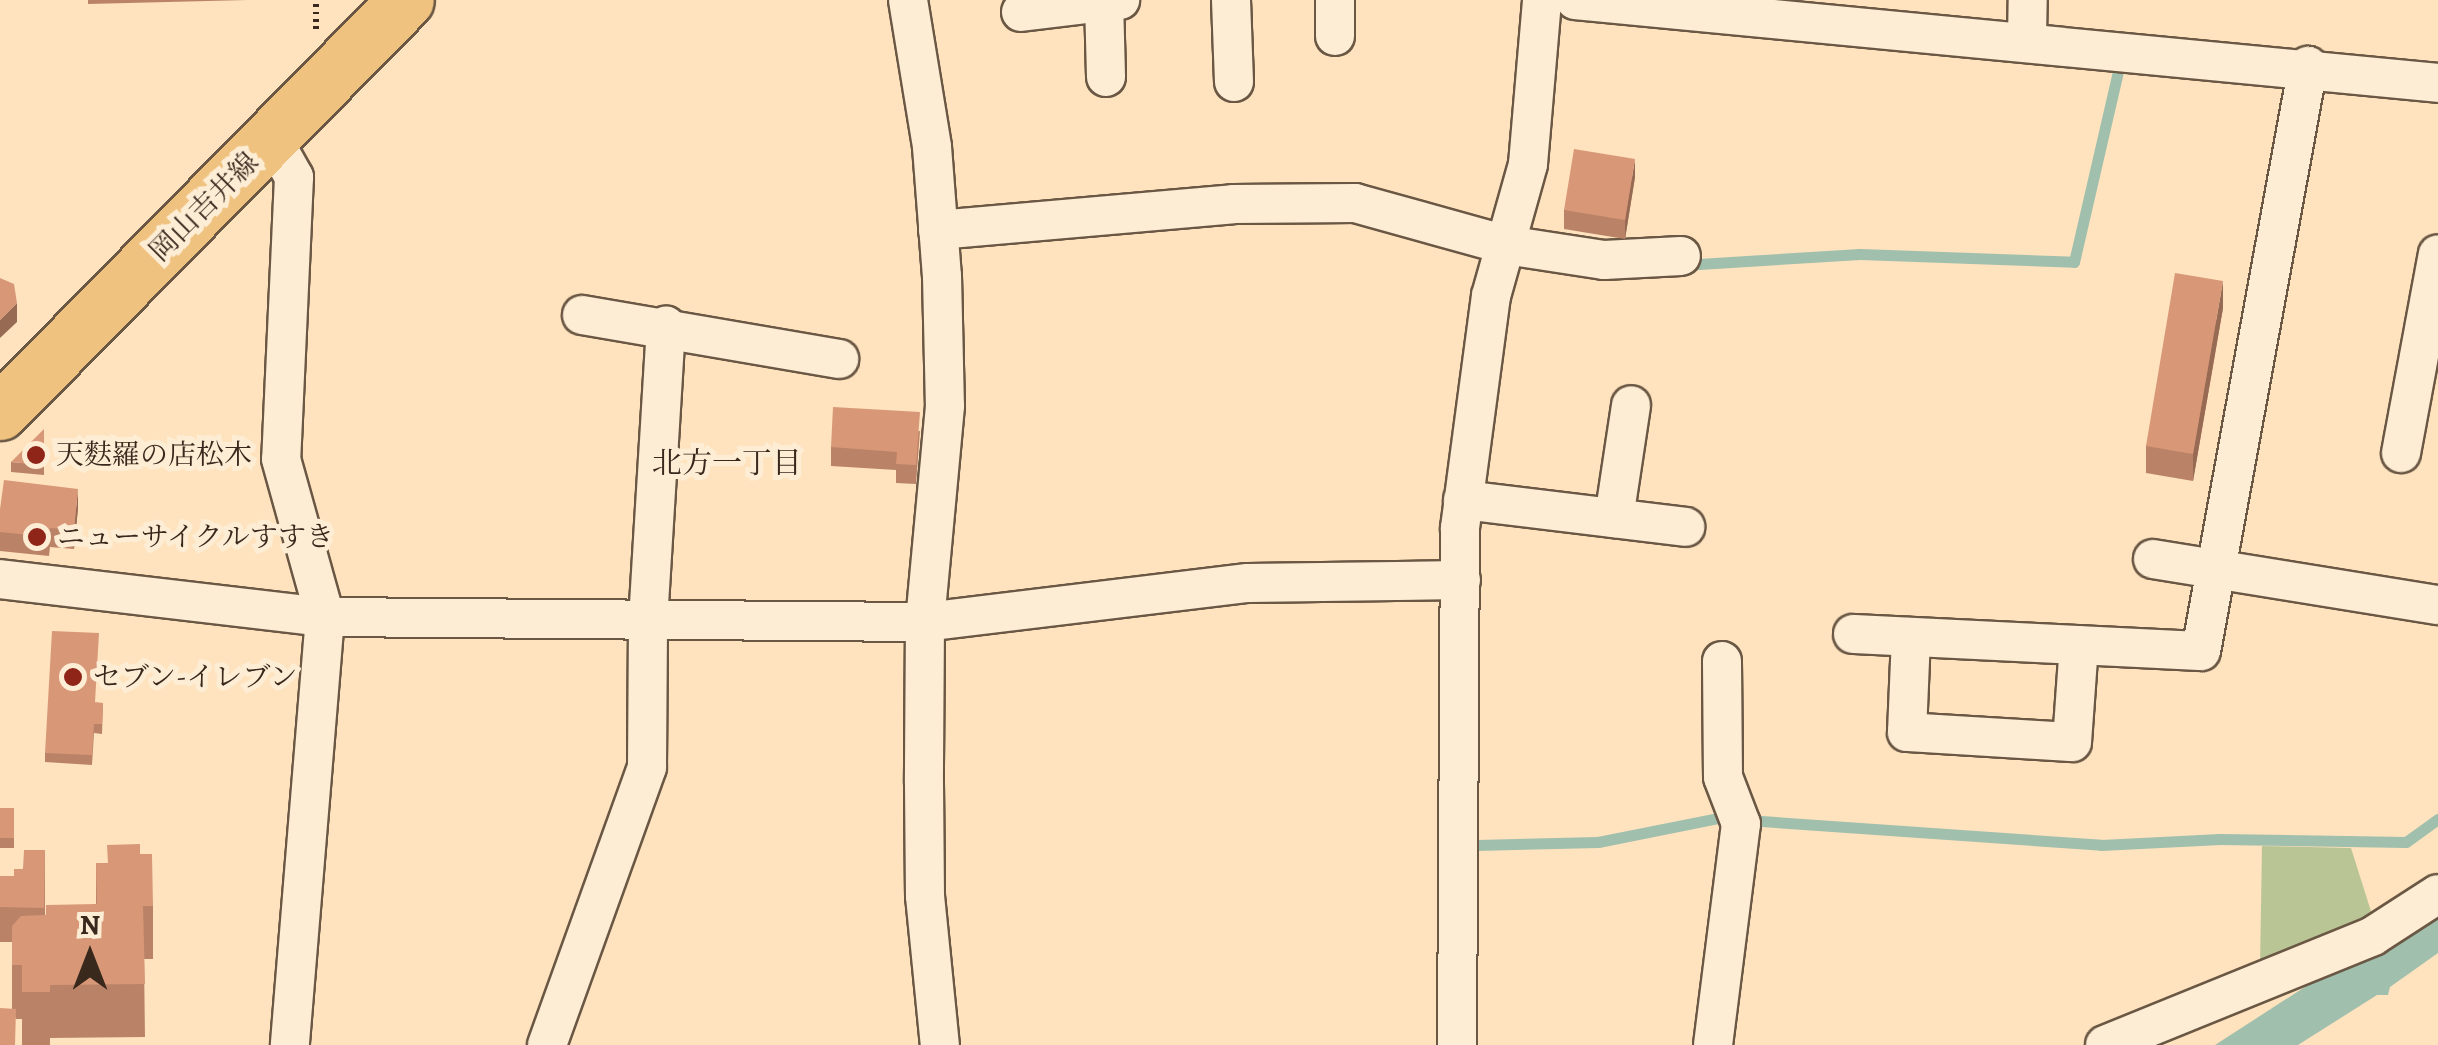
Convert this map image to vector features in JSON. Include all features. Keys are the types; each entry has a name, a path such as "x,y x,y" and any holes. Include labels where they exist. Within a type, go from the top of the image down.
{"main road":[{"name":"岡山吉井線","path":"0,412 406,0"}],"street":[{"path":"908,0 938,230 944,406 925,622 925,896 940,1045"},
{"path":"1231,0 1234,82"},
{"path":"1457,1045 1463,500 1491,296 1528,164 1542,0"},
{"path":"1575,0 1755,8 2027,38 2306,77 2438,83"},
{"path":"2027,38 2028,0"},
{"path":"1022,12 1109,1 1106,77"},
{"path":"1853,634 2201,650 2306,77"},
{"path":"272,138 294,177 281,459 324,617 290,1045"},
{"path":"938,230 1233,204 1355,203 1506,244 1604,260 1681,256"},
{"path":"2400,453 2438,254"},
{"path":"582,315 666,326 839,359"},
{"path":"547,1045 642,792 666,326"},
{"path":"1614,518 1631,405"},
{"path":"1463,500 1685,527"},
{"path":"2154,559 2216,566 2438,605"},
{"path":"0,579 324,617 925,622 1248,583 1461,580"},
{"path":"1912,637 1907,732 2072,742 2079,644"},
{"path":"1714,1045 1740,817 1724,777 1722,661"},
{"path":"2105,1045 2373,936 2438,894"}],"path":[{"path":"316,0 316,41"}],"green space":[{"path":"2262,846 2351,848 2375,924 2260,967"}],"shaded area":[{"path":"2438,901 2438,953 2390,987 2388,995 2377,995 2298,1045 2215,1045"}],"building":[{"path":"1574,149 1635,159 1625,220 1564,210"},
{"path":"2175,273 2223,281 2193,454 2146,446"},
{"path":"0,278 14,284 17,303 0,320"},
{"path":"833,407 920,412 916,465 896,464 897,452 831,447"},
{"path":"44,429 44,465 11,462"},
{"path":"4,480 78,489 74,530 50,528 49,537 0,532"},
{"name":"セブン-イレブン","path":"52,631 99,633 95,702 103,703 102,724 94,724 92,755 45,753"},
{"path":"0,808 14,808 14,838 0,838"},
{"path":"140,844 140,854 152,854 153,906 143,906 145,984 50,985 50,992 22,992 22,965 12,965 12,926 21,916 46,915 46,905 97,904 96,863 108,863 107,845"},
{"path":"24,850 45,850 44,908 0,907 0,876 14,876 14,869 23,869"},
{"path":"0,1008 16,1009 15,1045 0,1045"}],"waterway":[{"path":"1683,265 1860,254 2074,262 2121,59"},
{"path":"1476,845 1598,842 1718,818 2101,845 2220,839 2406,842 2438,819"}],"place":[{"name":"天麩羅の店松木","path":"36,455"},
{"name":"ニューサイクルすすき","path":"37,537"},
{"name":"セブン-イレブン","path":"73,677"}],"district":[{"name":"北方一丁目","path":"727,463"}]}
